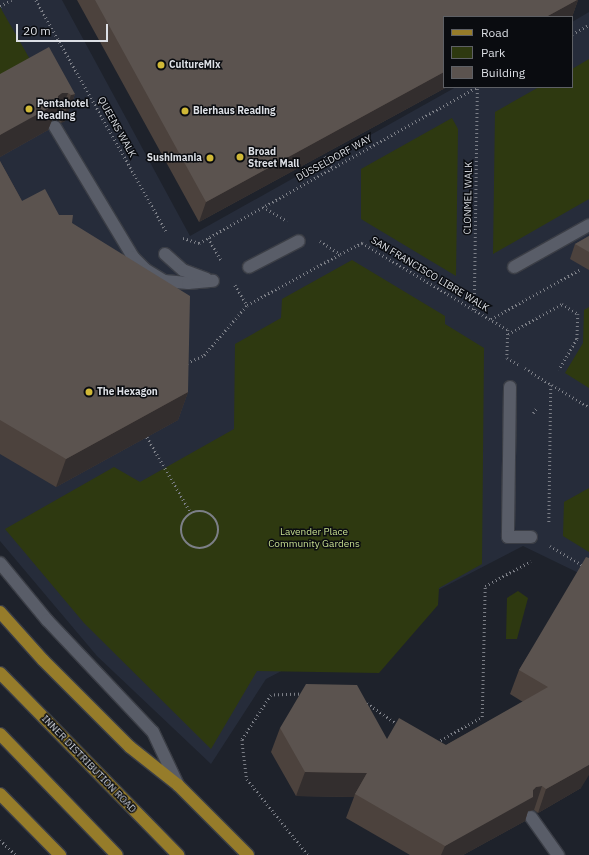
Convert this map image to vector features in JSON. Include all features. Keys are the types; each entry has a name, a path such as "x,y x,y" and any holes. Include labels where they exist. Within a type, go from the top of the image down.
{"main road":[{"path":"0,612 43,660 130,748 178,785 248,855"},
{"name":"INNER DISTRIBUTION ROAD","path":"0,673 178,855"},
{"path":"0,734 118,855"},
{"path":"0,794 60,855"}],"lane":[{"path":"55,127 132,257 146,270 164,281 188,283 213,281 183,270 165,254"},
{"path":"514,267 589,225"},
{"path":"249,267 299,240"},
{"path":"510,387 508,537 531,537"},
{"path":"0,563 47,620 153,732 178,785"},
{"path":"532,817 558,855"}],"path":[{"path":"0,6 11,0"},
{"name":"QUEENS WALK","path":"36,0 168,234"},
{"path":"573,33 589,25"},
{"name":"DÜSSELDORF WAY","path":"176,237 199,243 475,88"},
{"name":"CLONMEL WALK","path":"474,310 477,88"},
{"path":"326,156 332,168"},
{"path":"263,207 289,223"},
{"path":"314,238 340,254"},
{"name":"SAN FRANCISCO LIBRE WALK","path":"186,364 204,355 247,305 362,243 508,330 508,334"},
{"name":"SAN FRANCISCO LIBRE WALK","path":"490,319 578,270"},
{"path":"559,370 578,339 578,314 562,304 508,334 507,358 589,407"},
{"path":"549,525 551,385"},
{"path":"147,437 191,513"},
{"path":"197,511 209,513 218,521 220,534 214,544 209,548 195,550 184,542 180,530 186,517 191,513 197,511"},
{"path":"549,539 549,551"},
{"path":"549,545 589,569"},
{"path":"431,746 482,717 485,586 536,558"},
{"path":"308,855 247,779 242,740 271,695 311,694"},
{"path":"362,700 406,729"},
{"path":"0,840 16,855"}],"shaded area":[{"path":"0,0 62,0 190,236 454,88 573,88 573,21 589,12 589,578 523,546 266,679 211,764 97,656 0,541"}],"green space":[{"path":"0,7 39,75 0,96"},
{"path":"589,59 589,199 493,254 495,112 537,88 573,88 573,68"},
{"path":"452,118 458,129 456,276 361,219 361,169"},
{"name":"Lavender Place Community Gardens","path":"352,260 445,316 445,324 484,348 482,564 439,588 438,605 379,673 257,671 211,749 84,623 5,529 114,467 140,482 234,429 235,344 281,318 282,299"},
{"path":"589,307 589,388 565,373 583,343 584,310"},
{"path":"589,488 589,552 563,536 564,502"},
{"path":"518,591 528,598 517,639 506,639 507,598"}],"building":[{"name":"Broad Street Mall","path":"95,0 577,0 548,16 443,16 443,73 206,202"},
{"path":"49,47 75,94 71,95 68,93 62,93 58,96 58,103 0,135 0,74"},
{"name":"The Hexagon","path":"0,161 22,201 45,189 59,215 73,215 72,223 190,296 188,392 66,459 0,420"},
{"path":"589,236 589,252 575,244"},
{"path":"586,557 589,558 589,765 546,789 542,786 536,787 533,790 533,797 445,846 355,794 367,773 305,772 280,728 306,684 357,685 387,739 399,718 446,745 548,687 519,670"}],"place":[{"name":"CultureMix","path":"161,65"},
{"name":"Pentahotel Reading","path":"29,109"},
{"name":"Bierhaus Reading","path":"185,111"},
{"name":"Broad Street Mall","path":"240,157"},
{"name":"Sushimania","path":"210,158"},
{"name":"The Hexagon","path":"89,392"}]}
